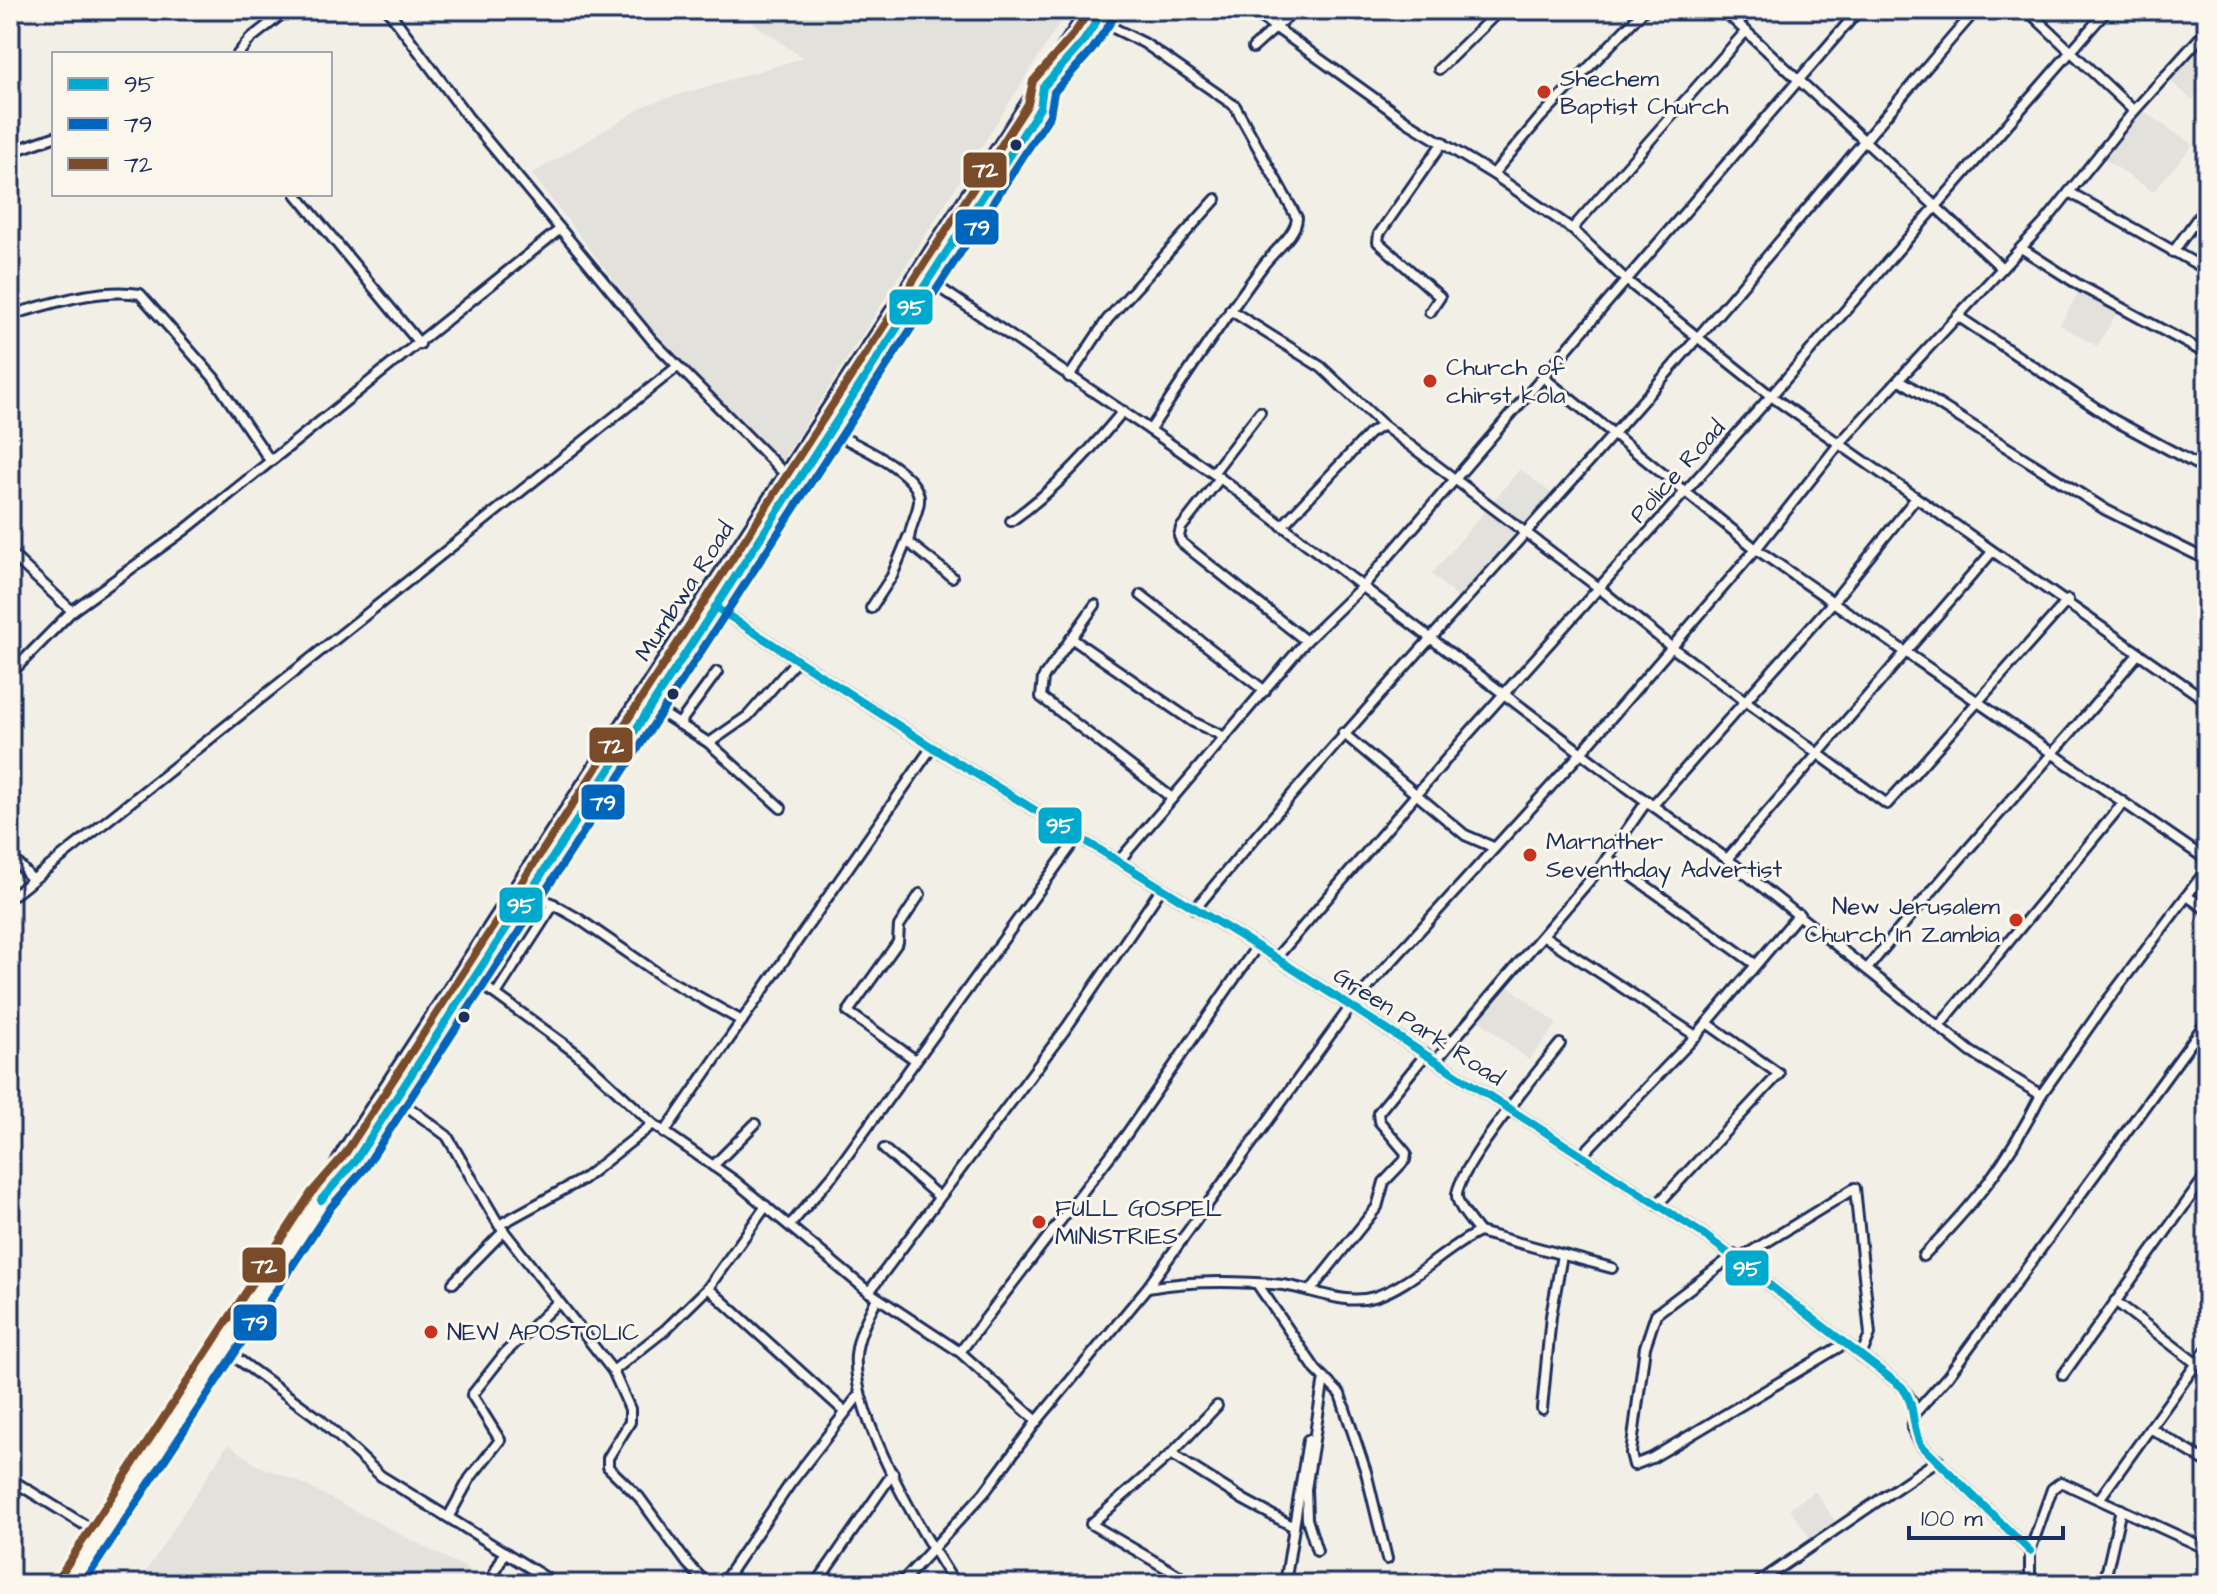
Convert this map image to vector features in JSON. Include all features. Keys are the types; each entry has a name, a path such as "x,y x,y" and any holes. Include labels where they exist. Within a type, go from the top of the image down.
{"main road":[{"name":"Mumbwa Road","path":"321,1200 349,1170 396,1098 468,974 530,891 646,703 715,607 790,479 829,430 855,381 928,280 1040,108 1043,87 1097,13"},
{"name":"Mumbwa Road","path":"69,1584 321,1200 338,1162 468,974 1097,13"}],"street":[{"path":"240,52 250,39 287,10"},
{"path":"388,10 559,230 677,367 790,479"},
{"path":"1251,10 1572,229 1626,280 1771,396 1992,552 2068,600 2207,701"},
{"path":"1253,48 1295,10"},
{"path":"1439,69 1500,10"},
{"path":"1493,174 1540,118 1644,10"},
{"path":"1723,10 1861,141 2002,268"},
{"path":"1738,23 1750,10"},
{"path":"1119,861 1306,641 1363,586 1859,10"},
{"path":"1195,909 1343,733 1698,338 1861,141 1976,10"},
{"path":"2027,10 2134,111"},
{"name":"Police Road","path":"1276,958 1504,694 1771,396 2107,10"},
{"path":"1097,13 1235,106 1297,218 1293,232 1230,310 1150,430"},
{"path":"900,1584 1003,1470 1037,1421 1147,1288 1351,1006 1581,753 1756,549 1839,444 2021,248 2134,111 2207,30"},
{"path":"1572,229 1746,31"},
{"path":"10,152 52,138"},
{"path":"1430,312 1440,297 1378,242 1379,234 1443,142"},
{"path":"2069,192 2207,270"},
{"path":"298,196 420,344"},
{"path":"1069,377 1114,311 1216,199"},
{"path":"2173,252 2207,205"},
{"path":"10,674 72,611 186,529 269,459 420,344 559,230"},
{"path":"2021,248 2079,285 2207,354"},
{"path":"928,280 1216,475 1581,753 1799,914 1971,1052 2041,1095"},
{"path":"10,315 90,295 124,291 140,294 151,302 214,378 269,459"},
{"path":"1230,310 1321,367 1383,425 1525,531 1670,646 1887,804 2068,600"},
{"path":"1959,317 2114,420 2207,470"},
{"path":"10,898 31,878 677,367"},
{"path":"1543,377 1756,549 1977,705 2207,860"},
{"path":"1900,380 2106,510 2207,560"},
{"path":"1011,521 1039,502 1123,411"},
{"path":"1260,412 1181,528 1179,536 1182,543 1306,641"},
{"path":"1282,526 1369,434 1383,425"},
{"path":"829,430 905,473 915,485 920,499 892,576 871,608"},
{"path":"1436,1060 1544,936 1650,803 1832,603 1916,498"},
{"path":"909,536 911,547 952,577"},
{"path":"1727,859 1992,552"},
{"path":"10,553 72,611"},
{"path":"1141,595 1265,691"},
{"path":"1095,605 1043,678 1041,697 1172,798"},
{"name":"Green Park Road","path":"715,607 932,747 1276,958 1737,1257 1902,1387 1912,1399 1916,1412 1912,1428 1921,1445 2030,1551"},
{"path":"1071,638 1193,722 1225,737"},
{"path":"1867,969 1949,868 2053,756 2139,653"},
{"path":"709,743 748,716 796,661"},
{"path":"679,724 717,672"},
{"path":"646,703 709,743 781,808"},
{"path":"1343,733 1465,835 1493,847"},
{"path":"664,1133 803,928 932,747"},
{"path":"1940,1025 2123,803"},
{"path":"790,1225 833,1175 1079,835"},
{"path":"10,855 31,878"},
{"path":"1607,858 1755,964"},
{"path":"1923,1256 1980,1197 2011,1154 2041,1095 2207,869"},
{"path":"955,1584 931,1548 893,1473 859,1395 856,1357 860,1336 873,1295 939,1197 1067,1027 1161,889"},
{"path":"530,891 663,977 742,1021"},
{"path":"914,1059 848,1012 898,942 899,926 920,894"},
{"path":"2187,896 2207,910"},
{"path":"496,994 554,904"},
{"path":"1581,1156 1696,1036 1799,914"},
{"path":"1544,936 1696,1036"},
{"path":"960,1352 1126,1135 1257,946"},
{"path":"468,974 576,1053 664,1133 766,1206 873,1295 960,1352 1037,1421"},
{"path":"1916,1412 1948,1376 2207,1021"},
{"path":"1657,1205 1779,1074 1707,1023"},
{"path":"1560,1044 1509,1107 1460,1186 1457,1197 1479,1232 1612,1268"},
{"path":"1310,1291 1377,1207 1384,1182 1405,1160 1406,1153 1379,1121 1378,1113 1426,1054"},
{"path":"396,1098 447,1136 501,1228 613,1371 630,1409 630,1422 608,1458 608,1467 639,1497 687,1563 707,1584"},
{"path":"453,1283 501,1228 583,1179 653,1124"},
{"path":"713,1166 755,1124"},
{"path":"884,1149 939,1197"},
{"path":"2063,1375 2207,1174"},
{"path":"1844,1344 1652,1458 1634,1465 1631,1453 1645,1347 1656,1314 1737,1257 1855,1188 1870,1334 1861,1356"},
{"path":"613,1371 665,1330 708,1288 766,1206"},
{"path":"1147,1288 1177,1284 1258,1285 1345,1299 1375,1297 1479,1232"},
{"path":"1542,1409 1551,1316 1562,1255"},
{"path":"1258,1285 1324,1378 1340,1394 1366,1472 1387,1559"},
{"path":"708,1288 844,1411"},
{"path":"2115,1301 2197,1364"},
{"path":"449,1516 470,1478 500,1440 472,1395 505,1353 557,1303"},
{"path":"224,1349 321,1420 381,1476 556,1584"},
{"path":"2100,1498 2207,1349"},
{"path":"1317,1551 1307,1519 1306,1489 1324,1378"},
{"path":"722,1584 844,1411 859,1395"},
{"path":"1182,1584 1178,1575 1091,1524 1171,1454 1217,1406"},
{"path":"2150,1428 2207,1462"},
{"path":"1285,1584 1308,1440"},
{"path":"1171,1454 1294,1527"},
{"path":"1756,1584 1902,1488 1938,1460"},
{"path":"816,1584 893,1473"},
{"path":"10,1479 101,1535"},
{"path":"2030,1584 2030,1551 2056,1483 2065,1482 2207,1549"},
{"path":"2104,1584 2121,1509"},
{"path":"489,1584 505,1552"}],"shaded area":[{"path":"735,10 1068,10 780,464 648,324 532,174 648,104 803,58"},
{"path":"2196,43 2207,52 2207,85 2192,100 2167,78"},
{"path":"2142,110 2193,145 2153,192 2103,158"},
{"path":"2081,288 2119,309 2097,346 2060,325"},
{"path":"1520,469 1552,494 1459,600 1432,574"},
{"path":"1507,985 1557,1024 1529,1060 1479,1020"},
{"path":"228,1444 257,1465 301,1483 487,1579 484,1584 138,1584"},
{"path":"1815,1491 1836,1523 1811,1540 1790,1508"}],"transit line":[{"name":"72","path":"59,1577 311,1193 345,1154 1028,104 1033,81 1090,10"},
{"name":"95","path":"321,1200 355,1161 983,196 1040,108 1043,87 1083,42 1104,10"},
{"name":"79","path":"83,1584 331,1207 365,1168 1050,115 1054,92 1092,50 1114,17"},
{"name":"95","path":"715,607 932,747 1276,958 1703,1234 1902,1387 1910,1401 1921,1445 2030,1551"}],"place":[{"name":"Shechem Baptist Church","path":"1544,92"},
{"name":"Church of chirst kola","path":"1430,381"},
{"name":"Marnather Seventhday Advertist","path":"1530,855"},
{"name":"New Jerusalem Church In Zambia","path":"2016,920"},
{"name":"FULL GOSPEL MINISTRIES","path":"1039,1222"},
{"name":"NEW APOSTOLIC","path":"431,1332"}]}
